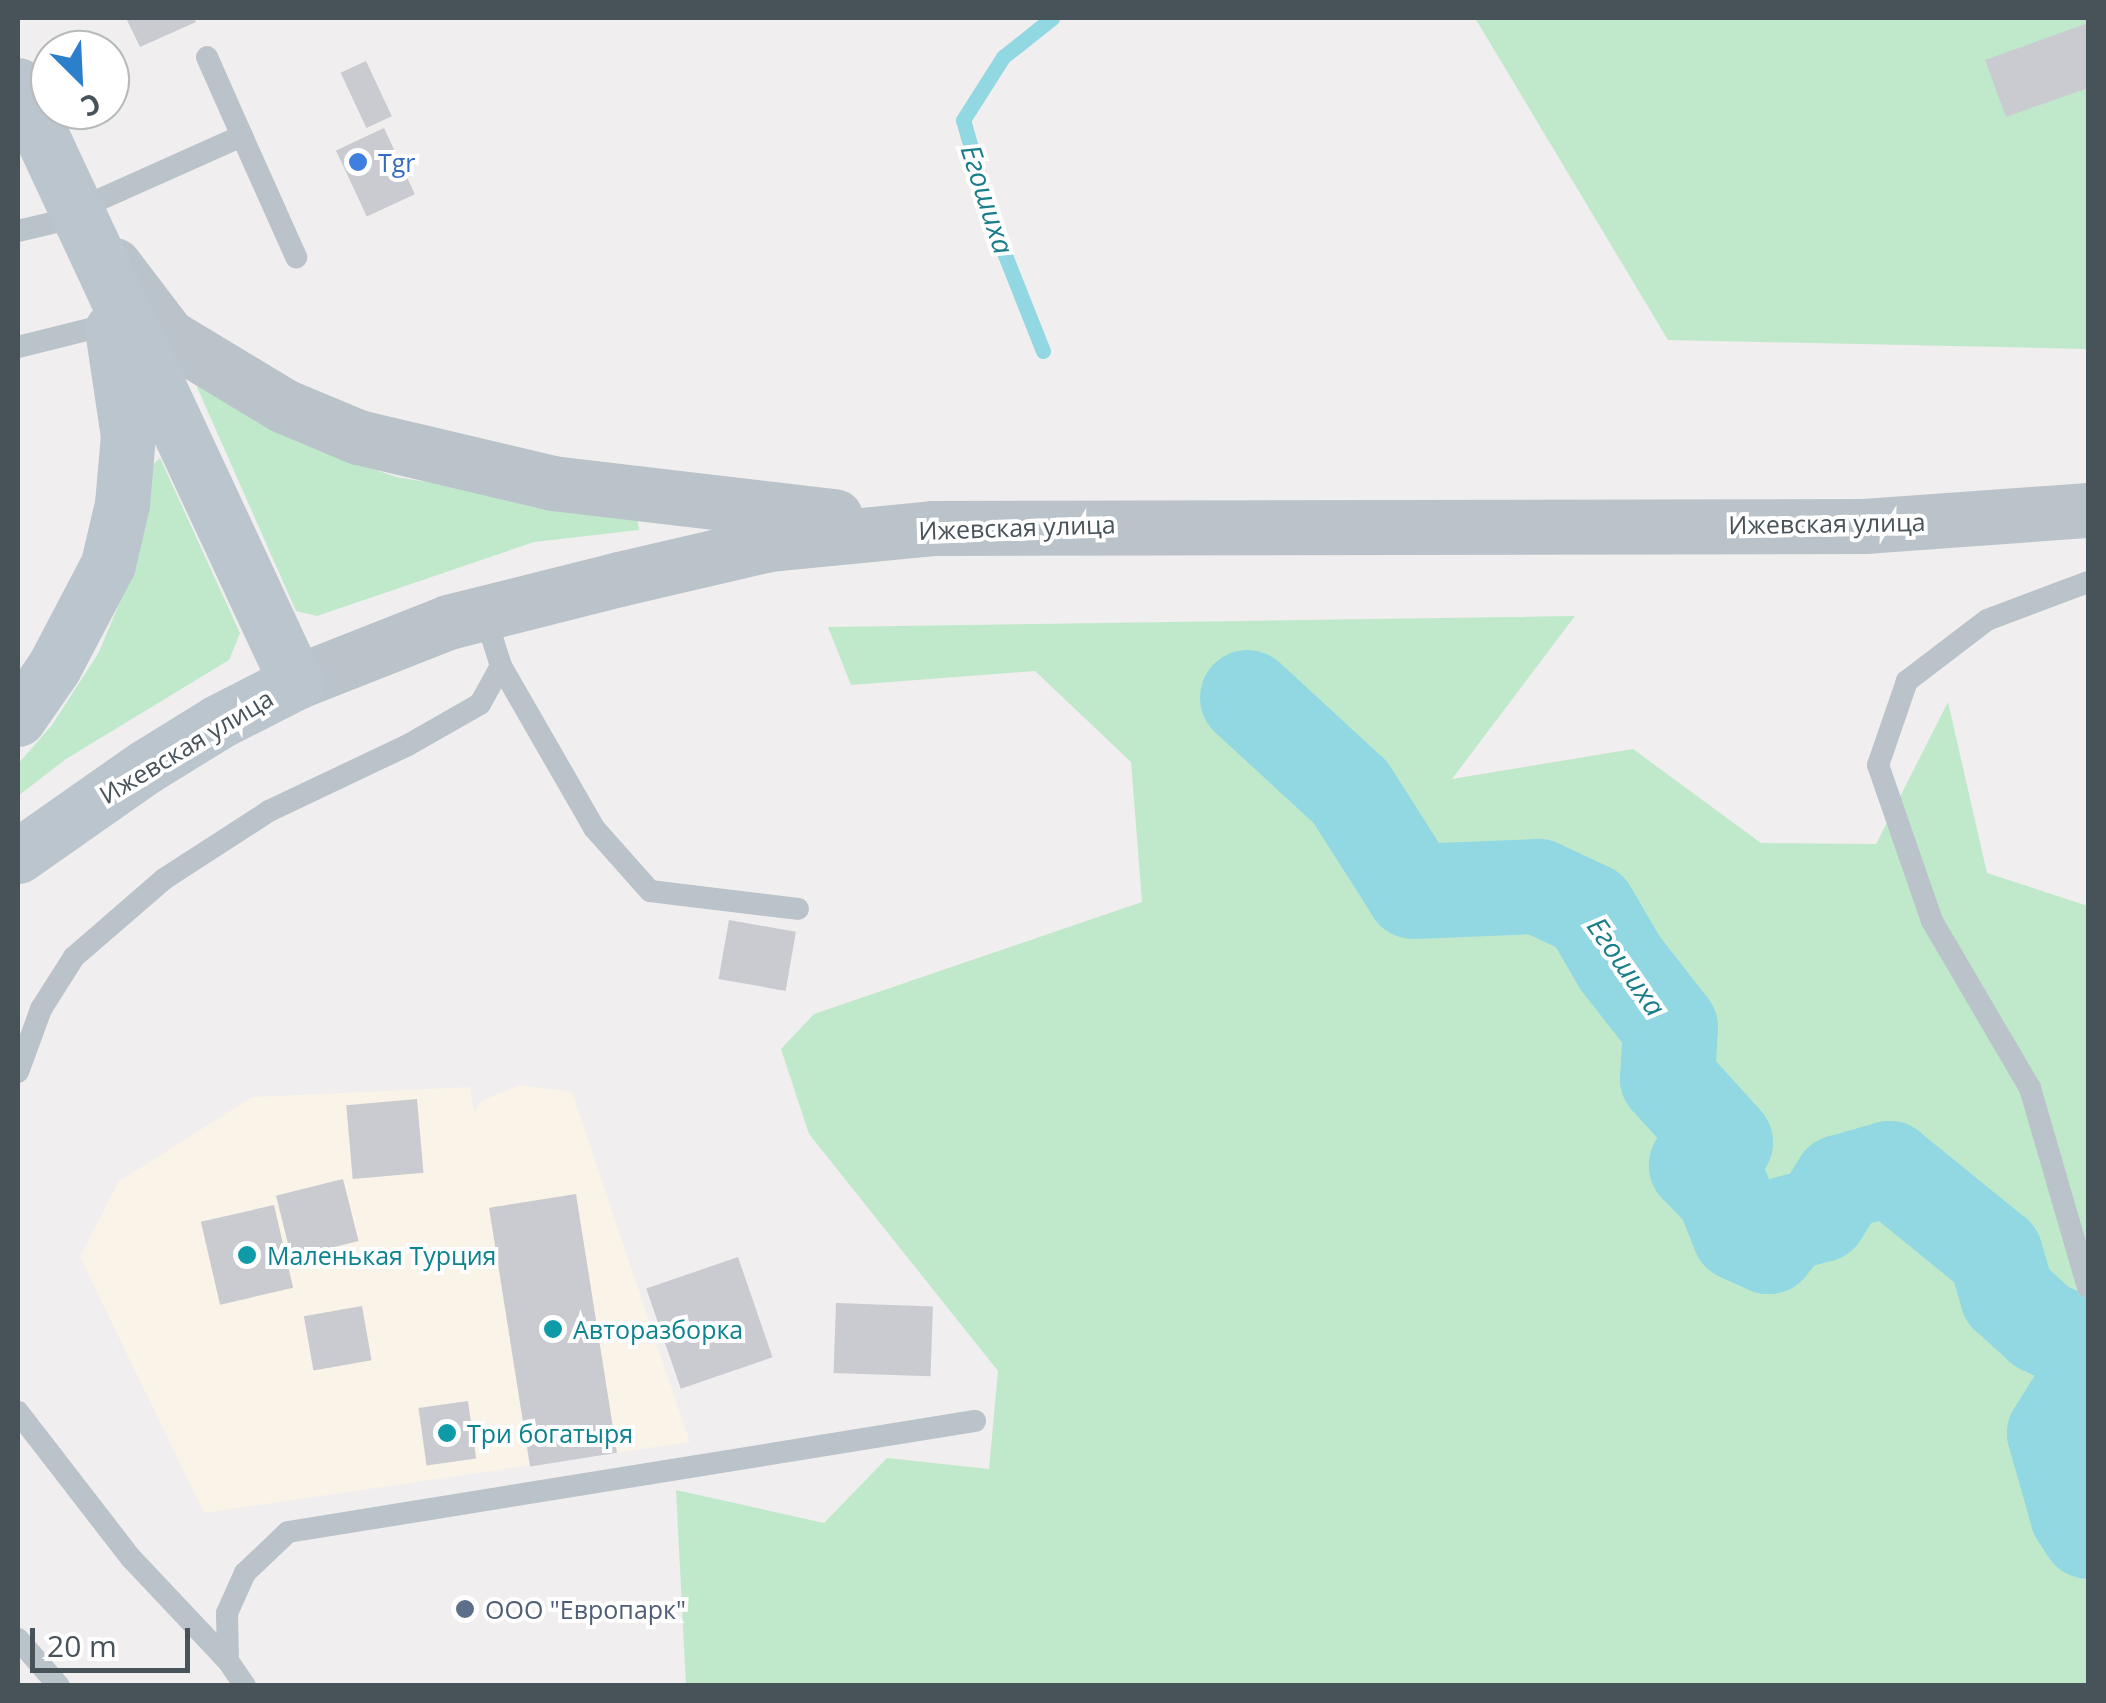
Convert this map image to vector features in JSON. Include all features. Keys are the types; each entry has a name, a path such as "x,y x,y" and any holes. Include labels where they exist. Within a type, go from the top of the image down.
{"main road":[{"path":"18,84 296,682"},
{"path":"18,719 54,667 108,564 119,520 128,436 110,324 76,214"},
{"name":"Ижевская улица","path":"18,856 66,819 174,749 296,682"}],"street":[{"path":"76,214 168,336 284,406 358,437 451,462 552,482 932,528"},
{"name":"Ижевская улица","path":"296,682 399,640 484,612 770,544 932,528 1864,526 2088,510"}],"lane":[{"path":"207,56 296,258"},
{"path":"18,231 76,214 242,136"},
{"path":"18,347 110,324"},
{"path":"2088,582 1987,620 1907,681 1878,764 1932,920 2030,1088 2088,1287"},
{"path":"484,612 501,666 594,828 650,891 798,909"},
{"path":"18,1072 41,1008 74,957 164,880 269,812 480,704 501,666"},
{"path":"18,1412 130,1558 228,1661 245,1686"},
{"path":"228,1661 227,1614 239,1586 246,1573 288,1532 975,1421"},
{"path":"18,1639 59,1686"}],"shaded area":[{"path":"520,1085 572,1092 690,1442 204,1513 80,1257 118,1182 252,1097 470,1087 474,1112 483,1100"}],"green space":[{"path":"1475,18 2088,18 2088,349 1668,340"},
{"path":"204,379 331,454 396,477 637,515 639,530 534,542 317,616 296,611 197,387"},
{"path":"160,458 240,633 229,660 66,759 18,796 18,764 52,725 99,652 134,568 145,472"},
{"path":"1575,616 1452,779 1633,749 1761,843 1876,844 1948,702 1987,873 2088,906 2088,1685 686,1685 676,1490 824,1523 887,1458 989,1469 998,1371 809,1134 781,1049 814,1014 1142,902 1131,762 1035,671 851,685 828,627"}],"building":[{"path":"126,18 194,18 196,22 140,47"},
{"path":"2088,23 2088,88 2006,117 1985,60"},
{"path":"366,61 392,116 366,128 341,73"},
{"path":"384,128 415,194 367,217 336,150"},
{"path":"729,920 796,932 786,991 719,979"},
{"path":"417,1099 423,1173 353,1179 346,1105"},
{"path":"343,1179 358,1241 292,1258 276,1196"},
{"name":"Авторазборка","path":"576,1194 617,1453 530,1467 489,1208"},
{"name":"Маленькая Турция","path":"274,1205 293,1288 220,1305 201,1222"},
{"path":"738,1257 773,1357 681,1389 646,1289"},
{"path":"836,1303 933,1306 930,1376 834,1373"},
{"path":"362,1306 372,1360 313,1370 304,1316"},
{"name":"Три богатыря","path":"468,1401 476,1458 427,1465 418,1408"}],"waterway":[{"name":"Егошиха","path":"1043,351 993,225 963,120 1003,57 1052,18"},
{"name":"Егошиха","path":"1247,697 1350,792 1413,891 1538,886 1589,910 1620,963 1670,1027 1667,1078 1725,1142 1696,1165 1723,1193 1739,1233 1768,1246 1787,1223 1820,1214 1840,1182 1889,1168 1995,1254 2007,1295 2041,1326 2085,1347 2086,1382 2054,1433 2077,1514 2088,1531"}],"place":[{"name":"Tgr","path":"358,162"},
{"name":"Маленькая Турция","path":"247,1255"},
{"name":"Авторазборка","path":"553,1329"},
{"name":"Три богатыря","path":"447,1433"},
{"name":"ООО \"Европарк\"","path":"465,1609"}]}
